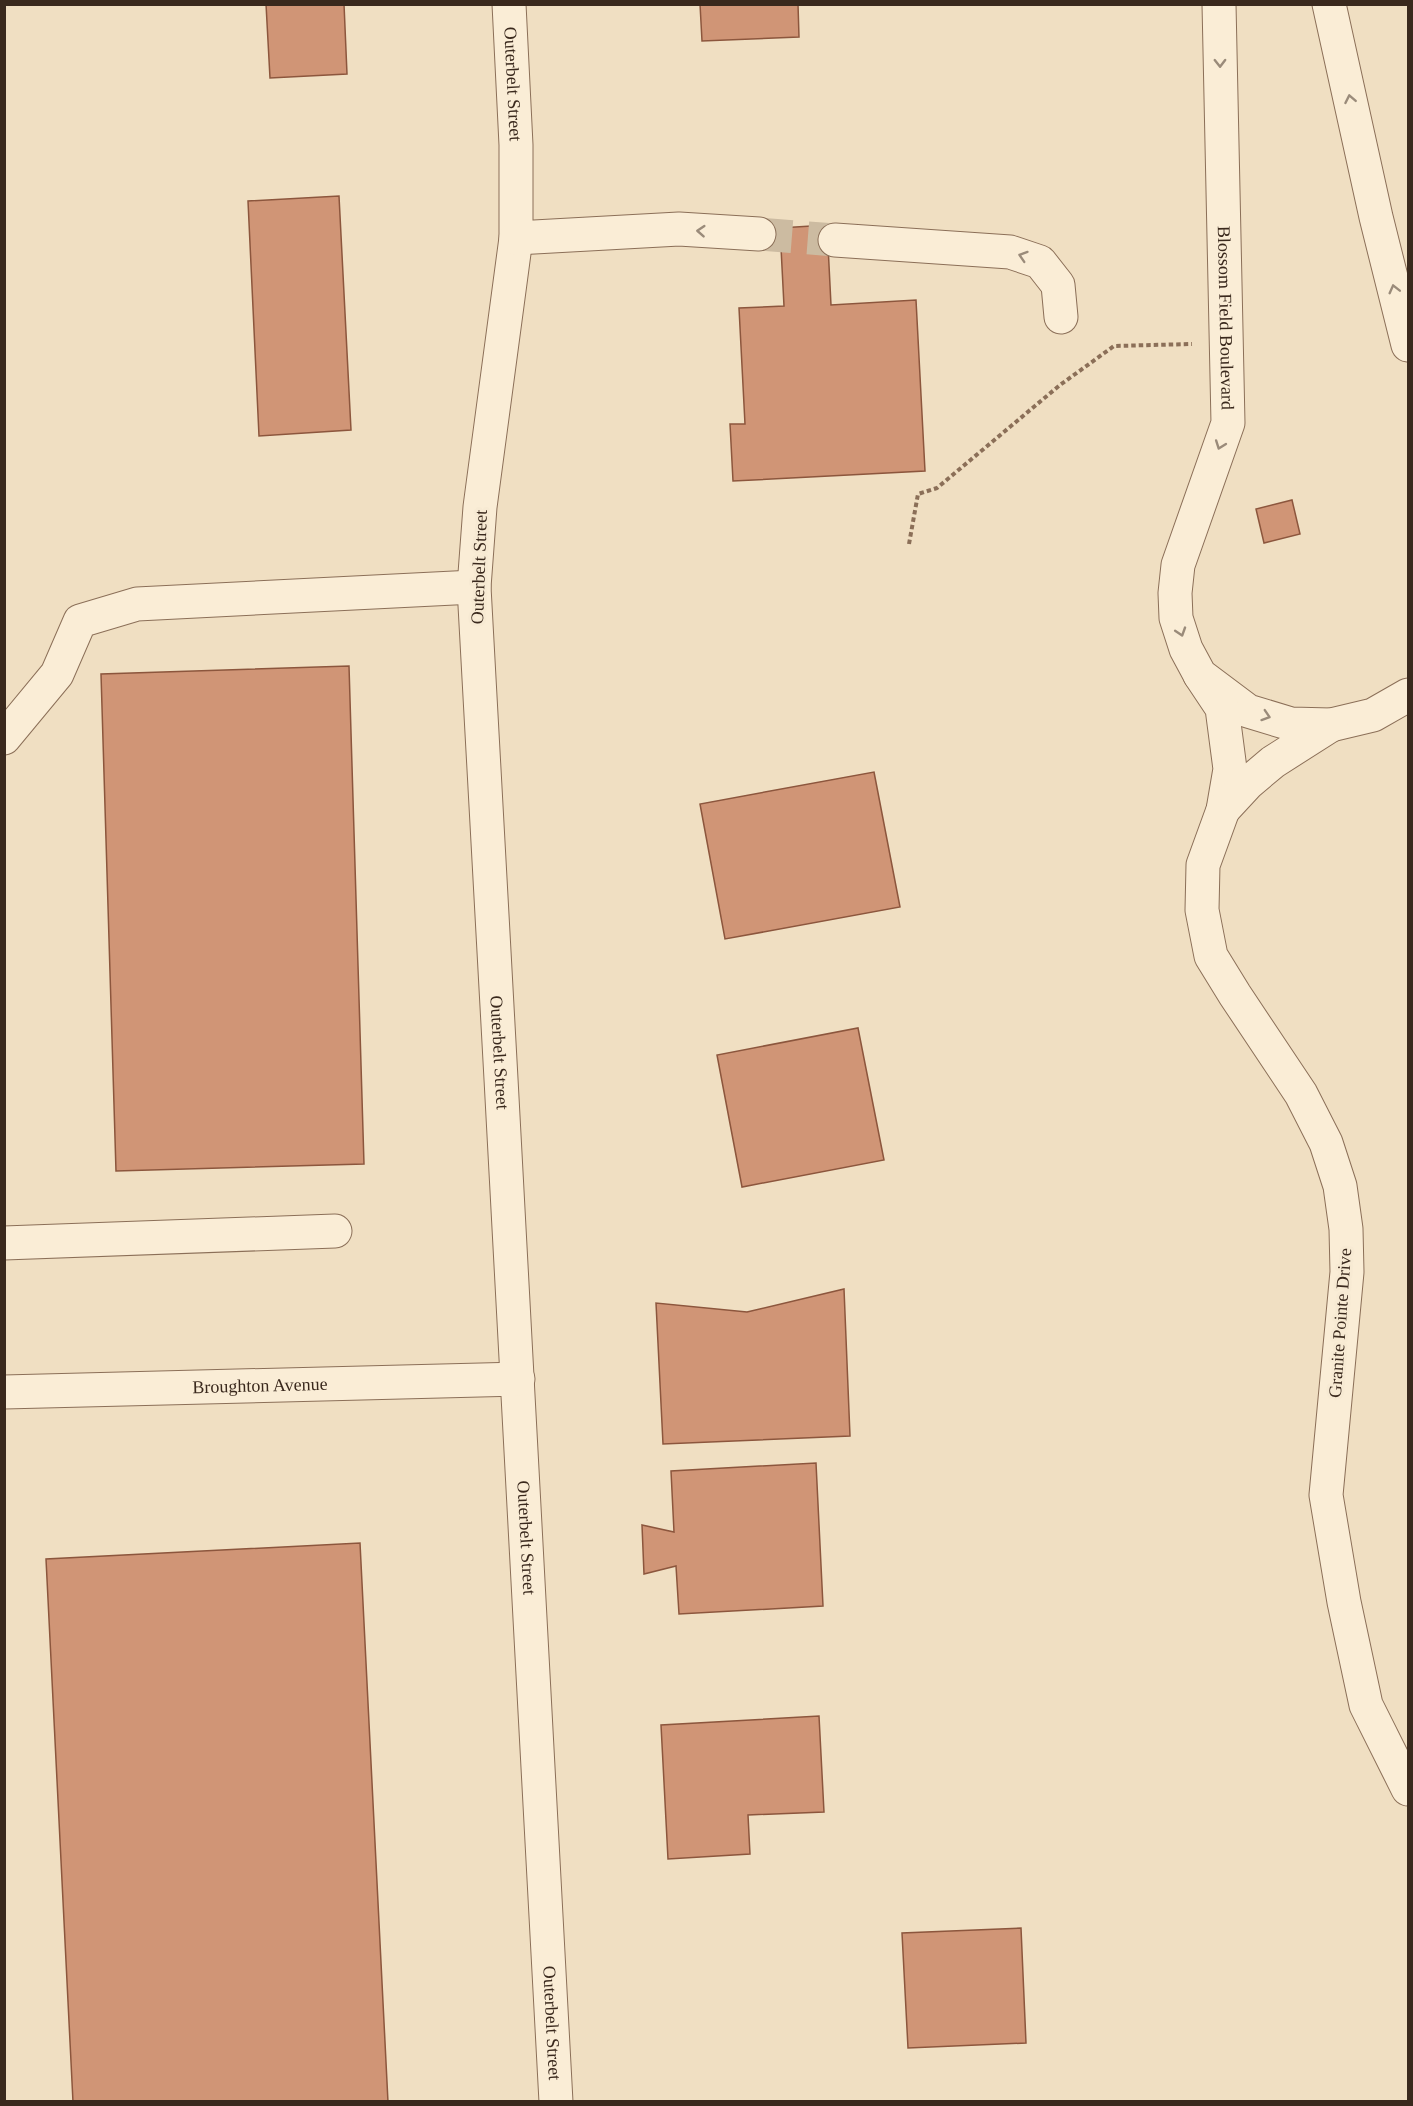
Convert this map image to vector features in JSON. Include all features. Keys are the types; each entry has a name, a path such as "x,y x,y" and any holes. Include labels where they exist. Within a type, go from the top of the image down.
{"street":[{"name":"Outerbelt Street","path":"509,4 516,145 516,238 480,507 474,587 556,2102"},
{"name":"Blossom Field Boulevard","path":"1219,4 1228,423 1178,565 1175,592 1176,618 1186,649 1200,675 1248,711 1291,724 1330,725 1373,715 1408,695"},
{"path":"1329,4 1376,217 1408,345"},
{"path":"516,238 679,229 759,234"},
{"path":"835,240 1010,252 1040,262 1058,285 1061,317"},
{"path":"4,738 57,674 80,621 137,604 474,587"},
{"path":"1200,675 1222,708 1230,770 1223,810"},
{"path":"1223,810 1248,783 1273,762 1330,725"},
{"name":"Granite Pointe Drive","path":"1223,810 1203,865 1202,910 1211,956 1301,1094 1326,1143 1340,1186 1346,1229 1347,1272 1326,1495 1344,1602 1366,1705 1408,1789"},
{"path":"4,1243 335,1231"},
{"name":"Broughton Avenue","path":"4,1392 518,1379"}],"path":[{"path":"909,544 918,494 938,488 1060,385 1114,346 1226,343"}],"building":[{"path":"266,4 344,4 347,74 270,78"},
{"path":"700,4 798,4 799,37 702,41"},
{"path":"339,196 351,430 259,436 248,201"},
{"path":"827,225 831,305 916,300 925,471 733,481 730,424 745,424 739,308 784,306 780,228"},
{"path":"1292,500 1300,534 1264,543 1256,509"},
{"path":"349,666 364,1164 116,1171 101,674"},
{"path":"874,772 900,907 725,939 700,804"},
{"path":"858,1028 884,1160 742,1187 717,1055"},
{"path":"844,1289 850,1436 663,1444 656,1303 747,1312"},
{"path":"816,1463 823,1606 679,1614 676,1566 644,1574 642,1525 674,1532 671,1471"},
{"path":"360,1543 388,2102 73,2102 46,1559"},
{"path":"819,1716 824,1812 748,1815 750,1854 668,1859 661,1725"},
{"path":"1021,1928 1026,2043 908,2048 902,1933"}],"tunnel":[{"path":"759,234 835,240"}]}
